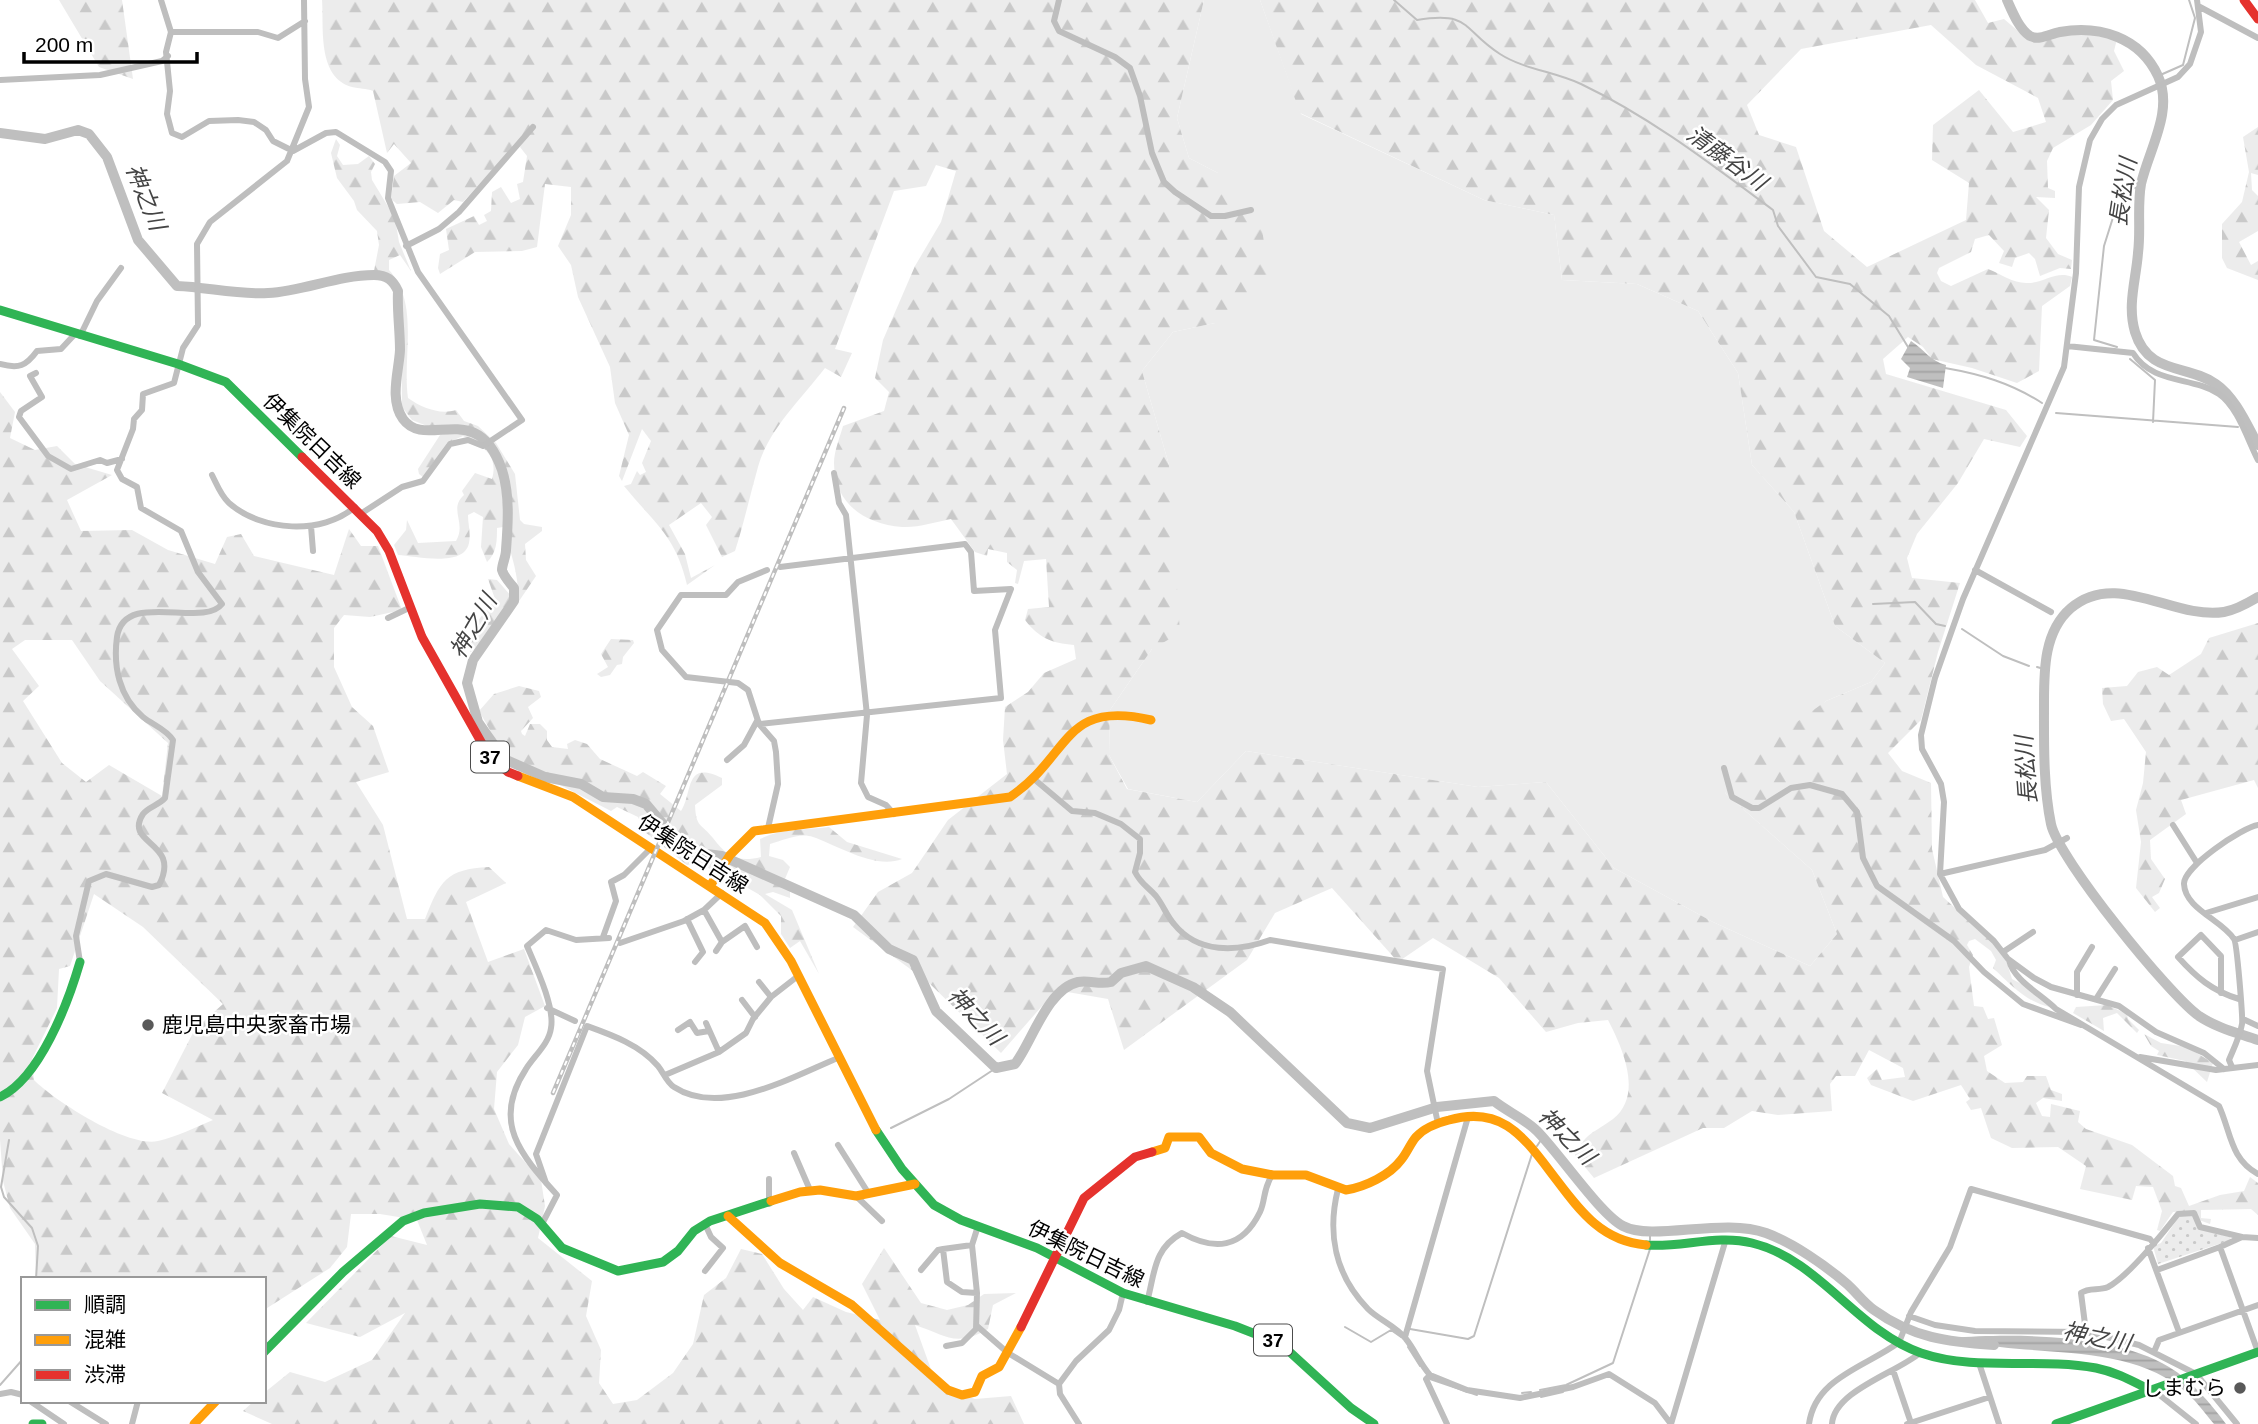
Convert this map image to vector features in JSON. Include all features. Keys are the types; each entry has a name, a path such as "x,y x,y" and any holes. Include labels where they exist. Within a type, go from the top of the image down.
{"street":[{"path":"161,0 172,32 166,45 170,91 167,119 175,136 182,137 209,121 246,121 260,126 273,141 293,151"},
{"path":"0,1097 12,1089 55,1035 68,1007 80,962 76,936 89,881 106,874 152,887 159,885 166,868 161,852 144,838 140,823 145,811 165,798 173,740 143,717 126,697 117,666 119,630 123,624 147,612 196,613 217,609 222,604 198,572 181,531 141,508 135,484 122,479 117,470 133,429 134,419 142,410 143,394 174,383 183,348 198,325 197,244 210,222 287,161 293,151 309,107 305,79 304,0"},
{"path":"1059,0 1054,21 1059,31 1115,57 1130,68 1138,87 1152,153 1164,182 1210,216 1251,210"},
{"path":"2244,0 2258,19"},
{"path":"2199,4 2258,38"},
{"path":"2199,4 2201,32 2190,64 2171,80 2108,112 2095,128 2085,155 2079,187 2076,273 2067,346 2058,386 2032,438 1975,570 1935,678 1921,736 1922,749 1941,784 1944,803 1940,874 1959,909 2008,958 2034,978 2077,995 2119,1006 2156,1032 2204,1053 2224,1069"},
{"path":"172,32 258,32 278,38 305,21"},
{"path":"0,80 100,75 163,61 167,56"},
{"path":"406,246 439,229 459,212 533,127"},
{"path":"212,475 227,502 243,513 278,524 311,526 339,519 402,487 423,481 450,444 468,440 483,446 522,420 418,272 386,192 390,171 385,162 336,132 326,133 293,151"},
{"path":"0,364 20,367 26,365 37,351 61,349 78,335 97,300 121,268"},
{"name":"伊集院日吉線","path":"0,310 178,364 226,382 358,510 389,551 409,608 452,693 483,748 496,762 521,778 573,797 765,923 784,947 873,1126 915,1184 934,1205 978,1226 1057,1257 1123,1293 1235,1326 1281,1344 1351,1408 1374,1424"},
{"path":"2067,346 2133,353 2146,368 2164,377 2220,395 2229,405 2258,460"},
{"path":"36,373 30,376 42,397 20,411 19,417 48,456 71,469 100,460 107,463 122,459"},
{"path":"834,473 839,503 846,515 867,715 862,787 869,797 886,805 894,814"},
{"path":"311,526 313,551"},
{"path":"758,722 867,715 1001,698 995,629 1011,589 974,591 971,552 965,544 780,567"},
{"path":"767,570 738,582 726,595 681,596 657,630 662,650 680,673 696,679 738,683 748,690 758,722 774,741 778,765 778,784 768,828"},
{"path":"1975,570 2051,612"},
{"path":"388,618 409,608"},
{"path":"710,886 745,837 768,828 894,814 1010,797 1026,788 1066,737 1103,715 1128,712 1152,720"},
{"path":"727,760 744,745 758,722"},
{"path":"1724,768 1732,797 1752,808 1759,807 1791,788 1810,785 1842,794 1857,812 1863,858 1877,886 1954,941 1984,972 2023,1004 2081,1025"},
{"path":"1034,779 1072,811 1095,813 1121,824 1140,839 1135,872 1141,885 1155,895 1174,925 1193,942 1225,949 1245,949 1270,940 1443,969 1427,1071 1431,1101 1438,1122"},
{"path":"2173,825 2197,863"},
{"path":"2232,1067 2230,1060 2243,1021 2239,999 2239,953 2235,940 2192,901 2184,884 2185,877 2197,863 2246,829 2258,825"},
{"path":"1940,874 2047,848 2065,839"},
{"path":"542,1224 557,1195 518,1148 511,1134 513,1090 551,1029 548,999 527,946 546,930 576,940 606,938 616,901 611,882 624,875 650,849"},
{"path":"620,943 687,919 704,910 722,893"},
{"path":"2206,913 2258,897"},
{"path":"704,910 722,942 723,946 716,951"},
{"path":"687,919 703,952 695,962"},
{"path":"722,942 745,926 757,947"},
{"path":"2003,952 2034,932"},
{"path":"2235,940 2258,932"},
{"path":"2221,993 2221,956 2201,935 2178,957 2199,980 2221,993 2239,999"},
{"path":"2077,995 2077,972 2092,947"},
{"path":"2008,958 2014,976 2034,988 2056,1009 2219,1106 2232,1149 2246,1167 2258,1174"},
{"path":"2096,999 2115,969"},
{"path":"665,1075 719,1052 746,1033 771,997 798,976"},
{"path":"760,982 771,997"},
{"path":"742,1000 755,1017"},
{"path":"547,1008 575,1021"},
{"path":"2243,1021 2258,1026"},
{"path":"678,1030 690,1023 698,1033 709,1031"},
{"path":"706,1023 719,1052"},
{"path":"546,1183 536,1154 586,1026 635,1047 657,1064 673,1087 695,1096 744,1095 795,1079 813,1066 838,1058"},
{"path":"2134,1055 2224,1069 2258,1065"},
{"path":"1405,1337 1468,1117"},
{"path":"728,1216 780,1263 852,1305 948,1390 962,1395 975,1392 982,1376 999,1367 1008,1353 1090,1192 1135,1157 1165,1148 1170,1137 1199,1137 1216,1156 1251,1171 1272,1175 1305,1174 1338,1189 1352,1189 1389,1171 1417,1136 1438,1122 1468,1117 1495,1118 1548,1166 1586,1218 1615,1240 1647,1244 1726,1238 1757,1244 1786,1258 1877,1331 1920,1353 1979,1362 2097,1368 2129,1377 2153,1389 2196,1424"},
{"path":"838,1145 869,1194"},
{"path":"794,1153 810,1190"},
{"path":"1147,1302 1161,1250 1167,1241 1182,1233 1200,1243 1220,1246 1235,1241 1259,1213 1263,1190 1272,1175"},
{"path":"769,1179 769,1204"},
{"path":"266,1350 343,1272 403,1221 424,1213 507,1204 528,1212 562,1248 618,1271 663,1262 705,1224 810,1190 856,1196 915,1184"},
{"path":"1338,1189 1334,1205 1333,1250 1346,1281 1368,1309 1405,1337 1428,1377 1447,1424"},
{"path":"1809,1424 1814,1403 1837,1378 1899,1341 1909,1318 1950,1247 1971,1189 2150,1239 2157,1269 2179,1332"},
{"path":"856,1196 882,1221"},
{"path":"2085,1332 2081,1293 2110,1285 2151,1246 2178,1214 2194,1213 2200,1227 2258,1238"},
{"path":"705,1224 711,1237 723,1248 705,1271"},
{"path":"946,1346 962,1343 971,1337 977,1326 972,1245 978,1226"},
{"path":"2157,1269 2242,1237"},
{"path":"1428,1377 1467,1390 1520,1398 1565,1389 1609,1374 1655,1403 1671,1424 1726,1238"},
{"path":"921,1270 938,1250 972,1245"},
{"path":"2056,1424 2258,1352 2220,1247"},
{"path":"943,1249 947,1282 962,1292 977,1293"},
{"path":"1079,1424 1060,1394 1059,1384 1076,1361 1109,1330 1119,1310 1123,1293"},
{"path":"2154,1352 2159,1340 2258,1305"},
{"path":"1909,1318 1975,1331 2085,1332 2112,1337 2154,1352 2191,1375 2237,1424"},
{"path":"977,1326 1008,1353 1059,1384"},
{"path":"1832,1424 1833,1410 1844,1399 1920,1353"},
{"path":"1979,1362 1999,1424"},
{"path":"1893,1370 1909,1423 1990,1397"},
{"path":"0,1394 11,1392 21,1394"},
{"path":"33,1403 64,1424"},
{"path":"72,1403 106,1424"},
{"path":"132,1424 137,1403"},
{"path":"194,1424 214,1403"},
{"path":"33,1424 42,1424"}],"green space":[{"path":"59,0 122,0 133,79 99,67"},
{"path":"322,0 1204,0 1177,118 1189,158 1218,173 1260,216 1270,282 1215,323 1173,332 1142,371 1169,465 1180,633 1152,649 1110,710 1109,755 1127,789 1197,802 1246,751 1478,787 1546,782 1614,868 1713,922 1810,966 1837,934 1812,870 1725,793 1758,750 1826,701 1871,682 1885,663 1835,626 1794,512 1752,465 1738,373 1698,311 1637,284 1562,280 1554,215 1484,200 1300,113 1260,0 1975,0 1988,23 2004,19 2031,42 2083,31 2093,31 2117,39 2114,51 2124,71 2111,81 2113,100 2091,125 2053,148 2047,161 2048,188 2055,191 2055,198 2036,197 2049,210 2046,238 2058,254 2072,260 2071,269 2060,268 2040,276 2035,259 2029,253 2015,258 2012,267 1999,263 2004,251 1989,235 1975,239 1971,252 1939,268 1937,273 1941,281 1951,286 1988,269 2021,283 2032,283 2060,275 2072,277 2070,286 2042,306 2039,371 2017,383 1972,368 1932,359 1923,347 1908,337 1883,359 1886,374 2006,410 2027,436 2020,447 1984,439 1958,483 1917,534 1907,558 1912,578 1960,583 1938,652 1921,720 1888,753 1902,771 1931,783 1932,849 1943,897 1996,945 2006,960 2012,979 2035,991 2050,1007 2041,1005 2019,992 1993,968 1996,960 1991,951 1975,939 1969,941 1967,945 1973,955 1969,967 1974,1006 1983,1007 1988,1019 1994,1018 2002,1045 1984,1056 1987,1071 2005,1083 2023,1082 2027,1076 2046,1076 2051,1090 2062,1094 2062,1101 2043,1098 2036,1103 2042,1116 2050,1117 2051,1104 2080,1111 2078,1122 2086,1129 2132,1145 2173,1176 2175,1186 2181,1188 2189,1206 2220,1195 2244,1191 2250,1177 2258,1183 2258,1215 2251,1209 2201,1210 2201,1218 2211,1219 2210,1224 2199,1220 2194,1211 2173,1212 2160,1231 2157,1230 2162,1211 2153,1187 2136,1186 2132,1200 2080,1189 2086,1166 2058,1147 2012,1148 1991,1138 1981,1108 1971,1110 1966,1102 1970,1099 1961,1085 1913,1101 1871,1085 1867,1078 1877,1069 1882,1080 1905,1077 1903,1068 1869,1050 1855,1076 1836,1076 1830,1084 1832,1111 1778,1115 1752,1111 1724,1128 1703,1128 1594,1178 1575,1155 1587,1137 1613,1119 1622,1109 1629,1084 1624,1057 1608,1020 1578,1023 1546,1032 1499,978 1433,938 1398,962 1332,888 1275,913 1247,960 1124,1050 1108,999 1056,990 1001,1053 928,982 853,927 878,892 912,873 948,820 1007,774 1003,740 1005,707 1028,692 1044,673 1076,659 1074,645 1046,638 1025,620 1028,609 1049,607 1046,559 1024,561 1018,584 1015,583 1017,570 1007,562 1007,553 988,549 987,556 975,552 951,519 908,527 875,521 854,509 845,500 835,477 834,458 843,426 884,411 889,392 875,378 883,340 915,266 941,222 956,171 936,165 926,186 894,191 835,349 852,353 841,377 825,368 769,440 758,467 735,551 722,557 706,525 712,517 701,503 669,525 685,554 691,578 715,565 687,585 670,542 624,486 631,484 637,471 640,475 646,472 642,463 651,441 642,429 622,481 619,476 629,435 615,403 610,367 578,297 571,265 558,246 571,215 571,187 545,184 537,247 522,251 475,252 440,274 440,254 449,250 446,229 474,216 479,225 487,221 484,215 491,211 492,192 501,187 511,203 520,199 517,184 523,182 527,156 520,147 533,126 463,202 454,200 438,213 420,202 397,204 391,199 394,176 411,163 394,144 387,153 373,91 352,87 341,82 333,73 323,37","holes":["1931,25 1976,65 2038,98 2046,122 2013,132 1979,90 1933,125 1932,160 1969,183 1966,220 1867,267 1824,231 1796,147 1759,135 1747,105 1801,49"]},
{"path":"1204,0 1260,0 1301,114 1484,200 1554,215 1562,280 1637,284 1698,311 1738,373 1752,465 1794,512 1835,626 1885,663 1871,682 1826,701 1725,793 1812,870 1837,934 1810,966 1713,922 1614,868 1546,782 1478,787 1246,751 1197,802 1128,789 1109,755 1110,710 1152,649 1169,465 1142,371 1173,332 1215,323 1218,173 1189,158 1177,118"},
{"path":"2258,127 2258,175 2251,173 2252,190 2258,196 2258,231 2239,242 2251,265 2258,261 2258,280 2227,268 2222,258 2222,224 2242,202 2249,172 2243,137"},
{"path":"336,139 340,145 337,156 343,165 358,164 369,156 375,164 371,172 372,180 395,218 399,242 411,271 400,255 389,260 389,270 404,298 407,314 408,398 431,410 456,410 464,421 478,426 496,443 515,474 520,520 524,524 542,527 542,531 525,544 526,560 536,576 511,613 495,626 479,648 470,652 473,627 495,599 488,579 497,580 512,597 518,590 503,527 497,528 495,550 487,562 481,547 483,517 474,512 468,515 469,543 465,551 458,556 438,559 398,555 394,545 406,530 407,520 418,543 456,541 460,528 457,511 464,495 462,491 475,473 492,479 493,463 482,447 463,436 447,443 423,477 419,474 418,469 442,432 412,420 402,407 401,295 392,278 374,271 379,245 377,231 357,210 354,201 337,178 331,153"},
{"path":"0,392 15,412 10,438 35,450 57,446 75,464 112,475 67,500 81,531 132,530 168,550 215,564 227,537 241,534 254,556 334,575 349,529 361,546 378,546 402,610 370,617 344,615 334,628 334,667 352,707 373,726 389,772 356,782 383,825 407,919 425,919 435,895 454,874 489,867 506,883 466,902 488,962 524,949 545,1006 525,1017 518,1045 497,1072 494,1109 509,1144 541,1180 545,1206 538,1238 592,1281 586,1316 601,1350 599,1383 613,1404 637,1400 673,1373 693,1344 704,1295 726,1278 741,1249 762,1254 784,1289 803,1310 813,1297 846,1312 880,1320 862,1284 884,1248 921,1303 947,1310 968,1305 984,1294 1016,1293 993,1305 988,1329 977,1335 951,1338 915,1325 937,1386 975,1399 1011,1396 1024,1424 272,1424 243,1411 252,1403 266,1403 266,1391 290,1372 325,1382 372,1360 405,1313 360,1337 306,1323 391,1236 427,1245 417,1220 380,1214 351,1214 347,1247 330,1268 266,1309 266,1277 36,1277 35,1244 10,1208 3,1181 0,1140","holes":["25,640 72,640 100,681 168,743 162,796 109,765 86,782 62,763 23,701 39,686 12,649","94,894 143,927 223,1004 195,1029 162,1093 213,1120 158,1141 145,1141 111,1130 58,1099 34,1080 32,1059 57,1008 59,969 70,966"]},
{"path":"2258,623 2258,788 2254,780 2181,800 2186,814 2150,840 2151,859 2165,879 2159,893 2152,897 2160,908 2155,912 2136,888 2141,842 2136,810 2143,783 2146,752 2124,719 2111,721 2103,704 2102,688 2127,686 2138,672 2157,667 2169,675 2201,654 2209,638"},
{"path":"611,639 633,640 634,643 623,657 622,664 617,665 610,675 601,677 597,674 608,667 601,654"},
{"path":"519,686 539,691 541,697 528,707 533,718 521,731 522,734 525,736 530,724 540,724 547,731 547,740 552,747 568,749 567,744 575,740 587,744 600,759 637,776 643,772 666,786 660,794 681,811 695,775 710,773 722,778 722,785 695,805 700,824 733,857 761,857 760,839 768,835 829,827 847,842 902,859 891,862 868,859 803,835 770,844 769,856 783,860 790,867 782,886 790,890 790,898 773,892 765,894 792,910 819,974 800,941 790,948 781,934 781,916 760,895 739,883 734,885 706,867 687,865 645,832 638,817 617,807 611,811 513,761 502,751 479,711 494,694"},
{"path":"2107,1005 2127,1014 2128,1019 2139,1030 2137,1033 2117,1013 2103,1018 2104,1031 2073,1013 2076,1007"},
{"path":"2144,1034 2161,1043 2187,1047 2213,1063 2207,1082 2185,1061 2157,1055 2159,1051 2151,1046"},
{"path":"2180,1215 2193,1215 2198,1229 2230,1237 2231,1240 2158,1264 2153,1246 2161,1243"}],"shaded area":[{"path":"1911,341 1932,358 1946,365 1943,388 1907,377 1910,368 1901,359"},
{"path":"1952,1338 2064,1338 2121,1348 2147,1356 2177,1372 2200,1393 2226,1424 2214,1424 2181,1388 2162,1375 2140,1366 2094,1355 2000,1347"}],"waterway":[{"name":"清藤谷川","path":"1394,0 1417,20 1457,20 1509,59 1581,84 1680,142 1773,210 1778,226 1816,277 1850,284 1889,316 1908,347"},
{"name":"長松川","path":"2007,0 2019,24 2030,36 2041,37 2060,32 2089,30 2117,37 2141,52 2158,76 2162,89 2162,116 2141,184 2139,244 2132,302 2135,332 2141,346 2159,362 2205,378 2223,390 2240,412 2258,445"},
{"path":"2158,76 2183,65 2195,18 2189,0"},
{"name":"神之川","path":"0,133 45,139 78,130 89,134 107,157 138,240 177,286 256,293 281,292 361,276 379,275 392,281 398,291 400,350 396,403 403,419 413,427 425,430 466,430 479,436 492,448 505,480 508,520 502,570 514,588 514,601 473,660 467,683 478,722 504,759 545,777 581,784 603,797 633,799 646,804 678,842 691,852 722,856 854,915 889,949 913,960 936,1011 996,1068 1015,1064 1049,1005 1067,987 1078,982 1111,982 1121,973 1146,966 1193,987 1230,1012 1347,1123 1370,1128 1437,1107 1494,1101 1537,1131 1591,1196 1623,1226 1652,1232 1730,1227 1766,1233 1819,1262 1870,1307 1903,1327 1946,1340 1994,1345"},
{"path":"2118,199 2124,190 2140,187"},
{"path":"2116,208 2104,246 2094,340 2117,347"},
{"path":"2130,359 2155,380 2153,422"},
{"name":"清藤谷川","path":"1945,368 1995,380 2042,403"},
{"name":"清藤谷川","path":"2056,413 2238,427"},
{"name":"長松川","path":"2258,597 2224,612 2205,613 2126,594 2107,593 2089,597 2071,608 2055,628 2047,652 2044,677 2045,779 2051,824 2058,841 2116,925 2184,1003 2213,1024 2258,1040"},
{"path":"1873,604 1915,602 1936,624 1945,626"},
{"path":"1962,629 2003,656 2029,666"},
{"path":"2037,667 2044,669"},
{"path":"891,1128 949,1099 996,1068"},
{"path":"1537,1146 1543,1137"},
{"path":"9,1140 1,1187 4,1197 32,1228 38,1246 36,1277"},
{"path":"1410,1329 1468,1339 1474,1336 1532,1154"},
{"path":"1650,1230 1650,1240"},
{"path":"1540,1390 1566,1385 1613,1363 1650,1249"},
{"path":"1345,1327 1371,1342 1391,1330 1401,1337"},
{"path":"1408,1347 1420,1366"},
{"path":"0,1385 21,1361"},
{"path":"1430,1379 1477,1395"},
{"path":"1522,1393 1531,1392"},
{"path":"1541,1397 1563,1392"}],"railway":[{"path":"553,1093 844,408"}],"traffic: fast":[{"path":"0,310 178,364 226,382 302,457"},
{"path":"0,1097 28,1074 40,1057 60,1018 80,962"},
{"path":"876,1130 902,1169 934,1205 961,1220 1037,1248 1123,1293 1235,1326 1281,1344 1351,1408 1374,1424"},
{"path":"266,1350 343,1272 403,1221 424,1213 480,1204 518,1207 537,1219 562,1248 618,1271 663,1262 678,1251 694,1231 710,1221 771,1201"},
{"path":"1646,1245 1712,1240 1752,1243 1776,1251 1798,1264 1877,1329 1898,1343 1921,1353 1964,1362 2096,1368 2117,1374 2150,1390"},
{"path":"2056,1424 2258,1352"},
{"path":"33,1424 42,1424"}],"traffic: slow":[{"path":"710,886 730,855 754,831 1010,797 1030,781 1083,724 1100,717 1122,716 1151,720"},
{"path":"518,776 573,797 765,923 791,961 876,1130"},
{"path":"1152,1152 1165,1148 1169,1137 1199,1137 1211,1153 1242,1169 1273,1175 1306,1175 1346,1190 1369,1183 1390,1171 1416,1137 1427,1128 1449,1120 1482,1117 1495,1120 1518,1134 1579,1208 1601,1229 1614,1237 1646,1245"},
{"path":"771,1201 800,1192 820,1190 856,1196 915,1184"},
{"path":"728,1216 780,1263 852,1305 948,1390 962,1395 975,1392 982,1376 999,1367 1021,1327"},
{"path":"194,1424 214,1403"}],"traffic: jam":[{"path":"2244,0 2258,19"},
{"path":"302,457 377,531 389,551 422,637 489,756 508,772 518,776"},
{"path":"1021,1327 1084,1198 1135,1157 1152,1152"}],"place":[{"name":"鹿児島中央家畜市場","path":"148,1025"},
{"name":"しまむら","path":"2240,1388"}]}
